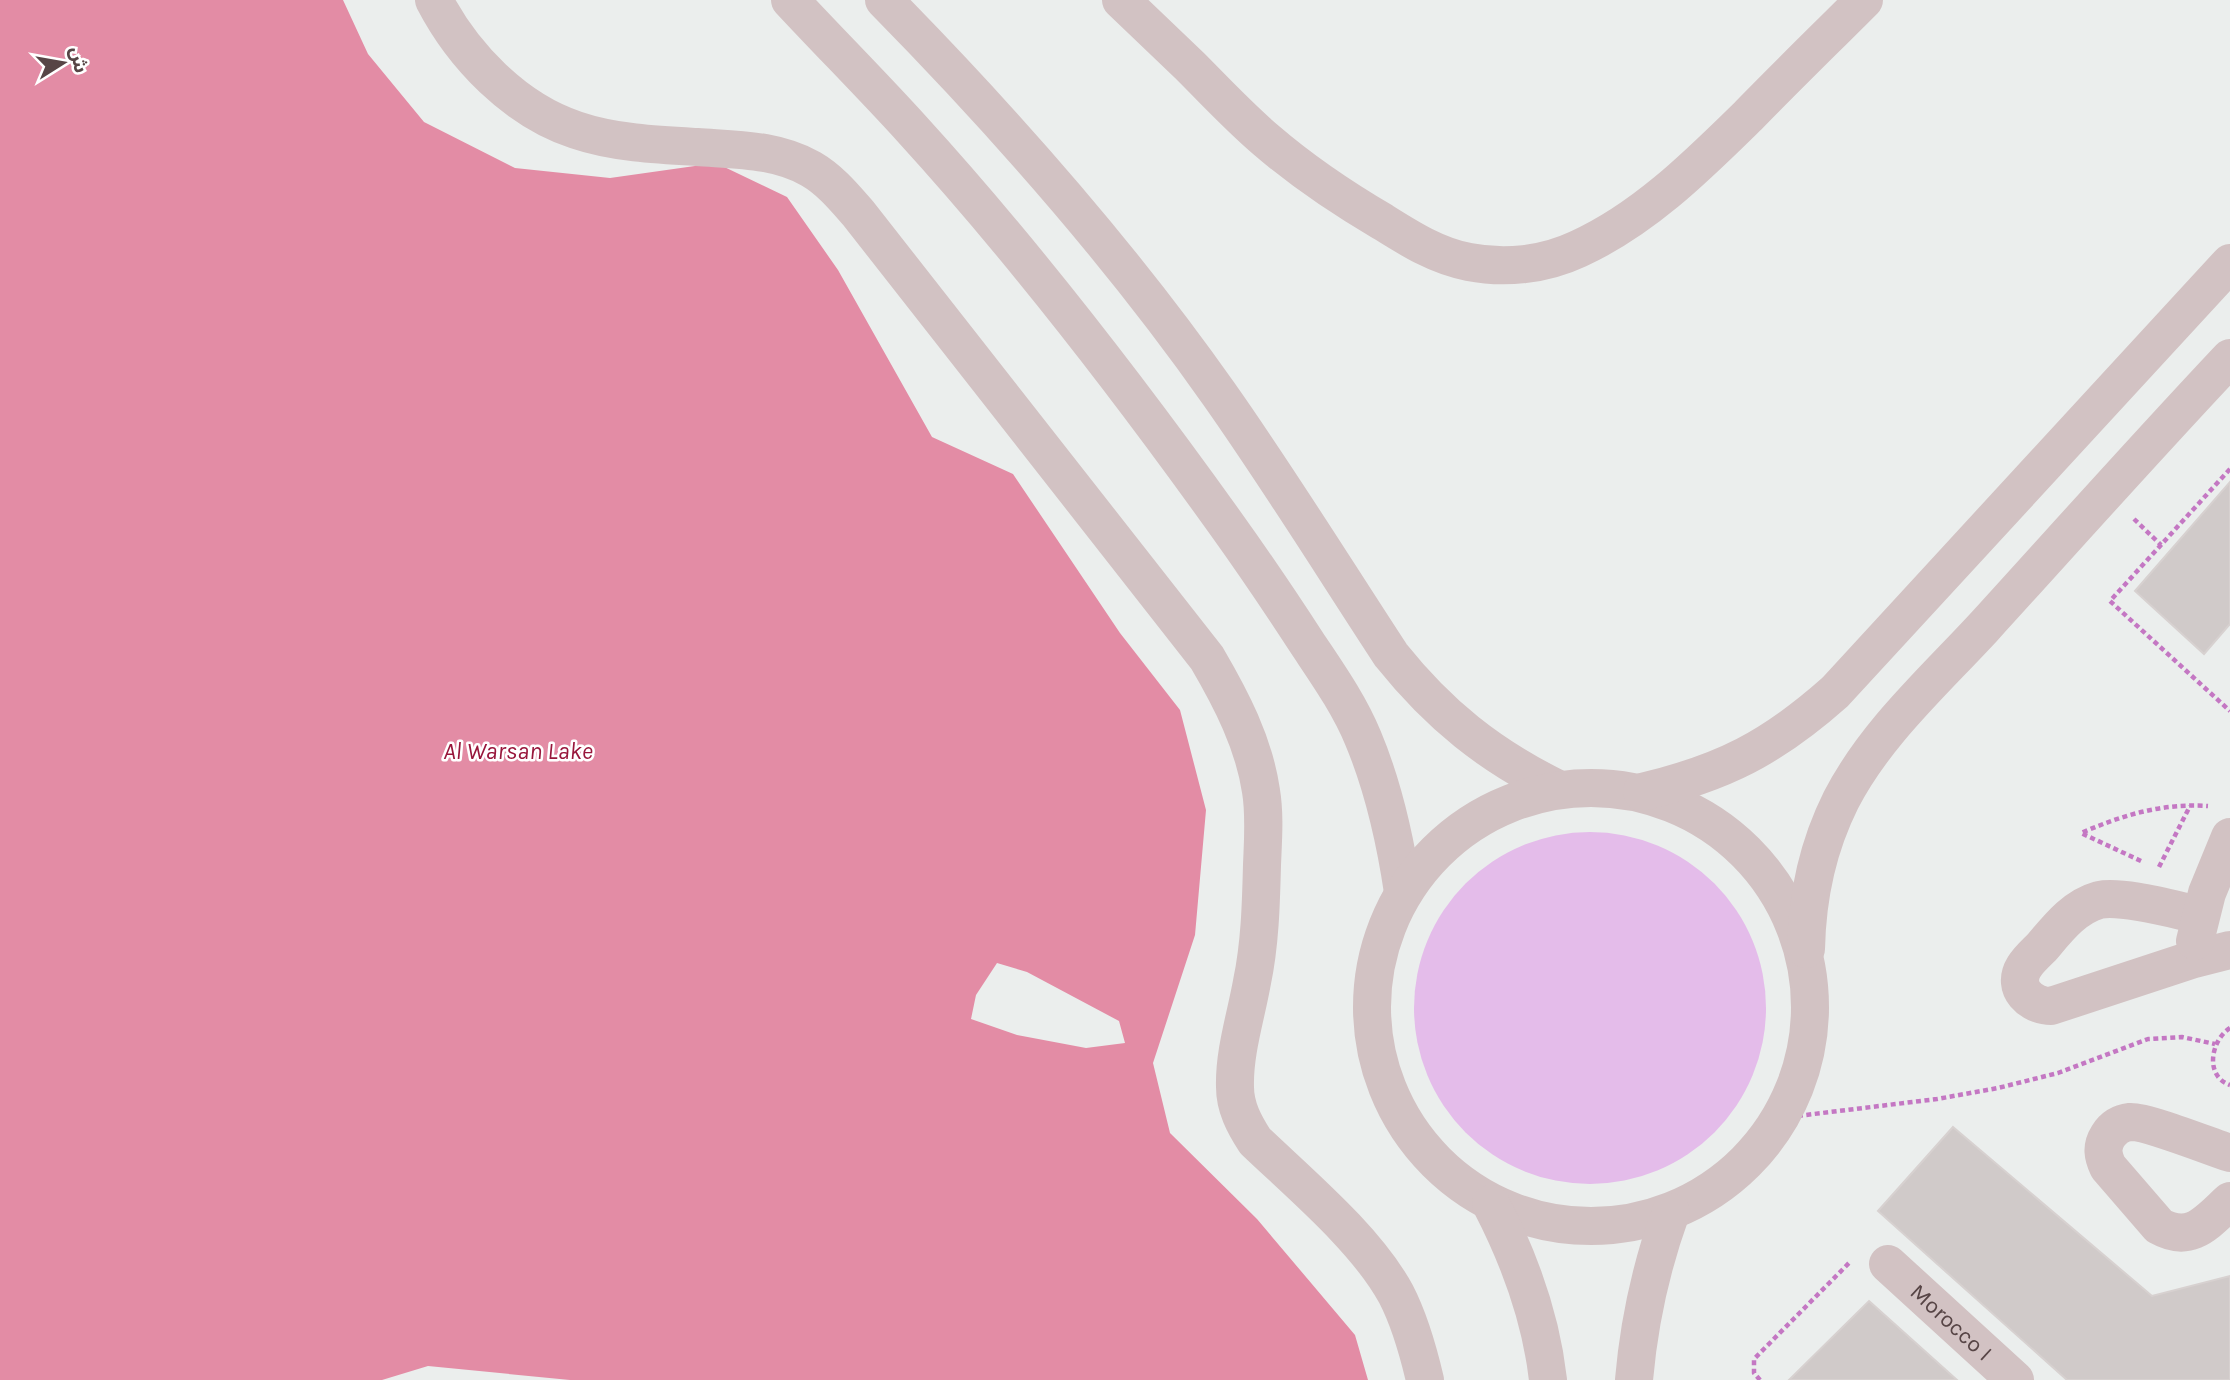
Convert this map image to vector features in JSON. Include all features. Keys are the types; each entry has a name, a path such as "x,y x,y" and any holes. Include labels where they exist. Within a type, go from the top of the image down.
{"street":[{"path":"434,0 462,46 486,72 514,96 544,115 576,130 660,145 764,152 789,158 813,170 827,181 858,213 1207,658 1225,689 1253,755 1263,811 1261,900 1253,977 1236,1069 1238,1107 1255,1141 1360,1244 1379,1268 1408,1321 1425,1380"},
{"path":"790,0 911,128 1012,245 1170,446 1259,570 1337,688 1362,735 1381,785 1395,838 1403,892"},
{"path":"884,0 993,116 1147,299 1219,394 1391,655 1414,682 1466,733 1494,754 1558,789"},
{"path":"1121,0 1265,140 1306,173 1415,242 1440,254 1468,262 1496,265 1551,259 1577,250 1634,216 1700,163 1864,0"},
{"path":"1642,792 1684,782 1726,767 1793,728 1835,692 2230,263"},
{"path":"1806,961 1794,923 1774,886 1748,853 1717,826 1681,806 1642,792 1600,787 1558,789 1512,802 1469,823 1434,853 1403,892 1385,932 1374,976 1373,1022 1380,1066 1397,1109 1422,1146 1454,1178 1492,1203 1535,1219 1581,1227 1626,1224 1671,1212 1704,1196 1734,1175 1760,1149 1781,1118 1798,1081 1808,1042 1811,1002 1806,961 1810,895 1828,830 1865,761 1878,743 2105,491 2230,358"},
{"path":"2194,959 2200,915 2214,871 2223,822"},
{"path":"2200,915 2115,899 2088,904 2065,921 2023,968 2020,980 2022,991 2029,1000 2040,1006 2051,1006 2194,959 2230,950"},
{"path":"2230,1153 2139,1122 2129,1122 2112,1131 2103,1149 2108,1167 2159,1226 2168,1231 2178,1233 2199,1229 2230,1201"},
{"path":"1492,1203 1525,1278 1537,1316 1548,1380"},
{"path":"1634,1380 1645,1298 1671,1212"},
{"name":"Morocco I","path":"1888,1264 2015,1380"}],"path":[{"path":"2230,469 2110,601 2230,711"},
{"path":"2190,805 2158,869 2081,833 2137,812 2165,806 2190,805 2223,822"},
{"path":"2230,1028 2215,1044 2214,1065 2224,1083 2230,1085"},
{"path":"1781,1118 1998,1088 2058,1073 2156,1038 2182,1037 2215,1044"},
{"path":"1759,1380 1754,1373 1754,1359 1858,1253 1872,1250 1888,1264"}],"shaded area":[{"path":"1590,832 1641,840 1673,853 1702,872 1726,896 1745,925 1758,957 1766,1008 1758,1059 1745,1091 1726,1120 1702,1144 1673,1163 1641,1176 1590,1184 1539,1176 1507,1163 1478,1144 1454,1120 1435,1091 1422,1059 1414,1008 1422,957 1435,925 1454,896 1478,872 1507,853 1539,840"}],"water":[{"name":"Al Warsan Lake","path":"0,0 343,0 368,54 424,122 515,168 610,178 716,163 787,197 838,270 932,437 1013,474 1120,633 1180,710 1206,810 1195,935 1153,1063 1170,1133 1257,1219 1355,1335 1368,1380 570,1380 428,1366 382,1380 0,1380","holes":["997,963 1027,972 1119,1021 1125,1043 1086,1048 1017,1035 971,1019 976,995"]}],"building":[{"path":"2230,482 2230,624 2204,654 2135,591"},
{"path":"1953,1127 2152,1296 2230,1276 2230,1380 2067,1380 1878,1211"},
{"path":"1869,1301 1957,1380 1789,1380"}]}
